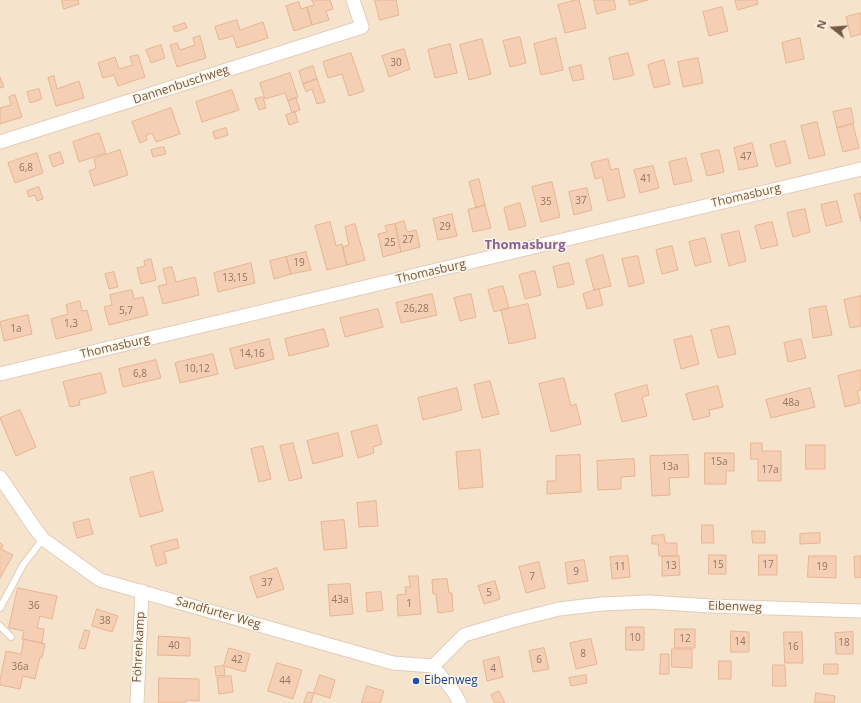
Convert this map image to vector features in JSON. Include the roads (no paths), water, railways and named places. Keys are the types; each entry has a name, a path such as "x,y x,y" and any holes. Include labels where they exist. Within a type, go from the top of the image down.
{"street":[{"name":"Dannenbuschweg","path":"0,142 362,27 353,0"},
{"name":"Thomasburg","path":"0,374 861,169"},
{"name":"Sandfurter Weg","path":"0,477 43,539 100,580 393,663 433,666"},
{"name":"Föhrenkamp","path":"137,703 142,591"},
{"name":"Eibenweg","path":"433,666 464,635 559,609 602,604 648,602 711,606 861,611"},
{"path":"433,666 453,691 460,703"}],"lane":[{"path":"0,608 23,564 43,539"},
{"path":"0,626 11,637"}],"place":[{"name":"Eibenweg","path":"416,681"}],"district":[{"name":"Thomasburg","path":"525,245"}]}
